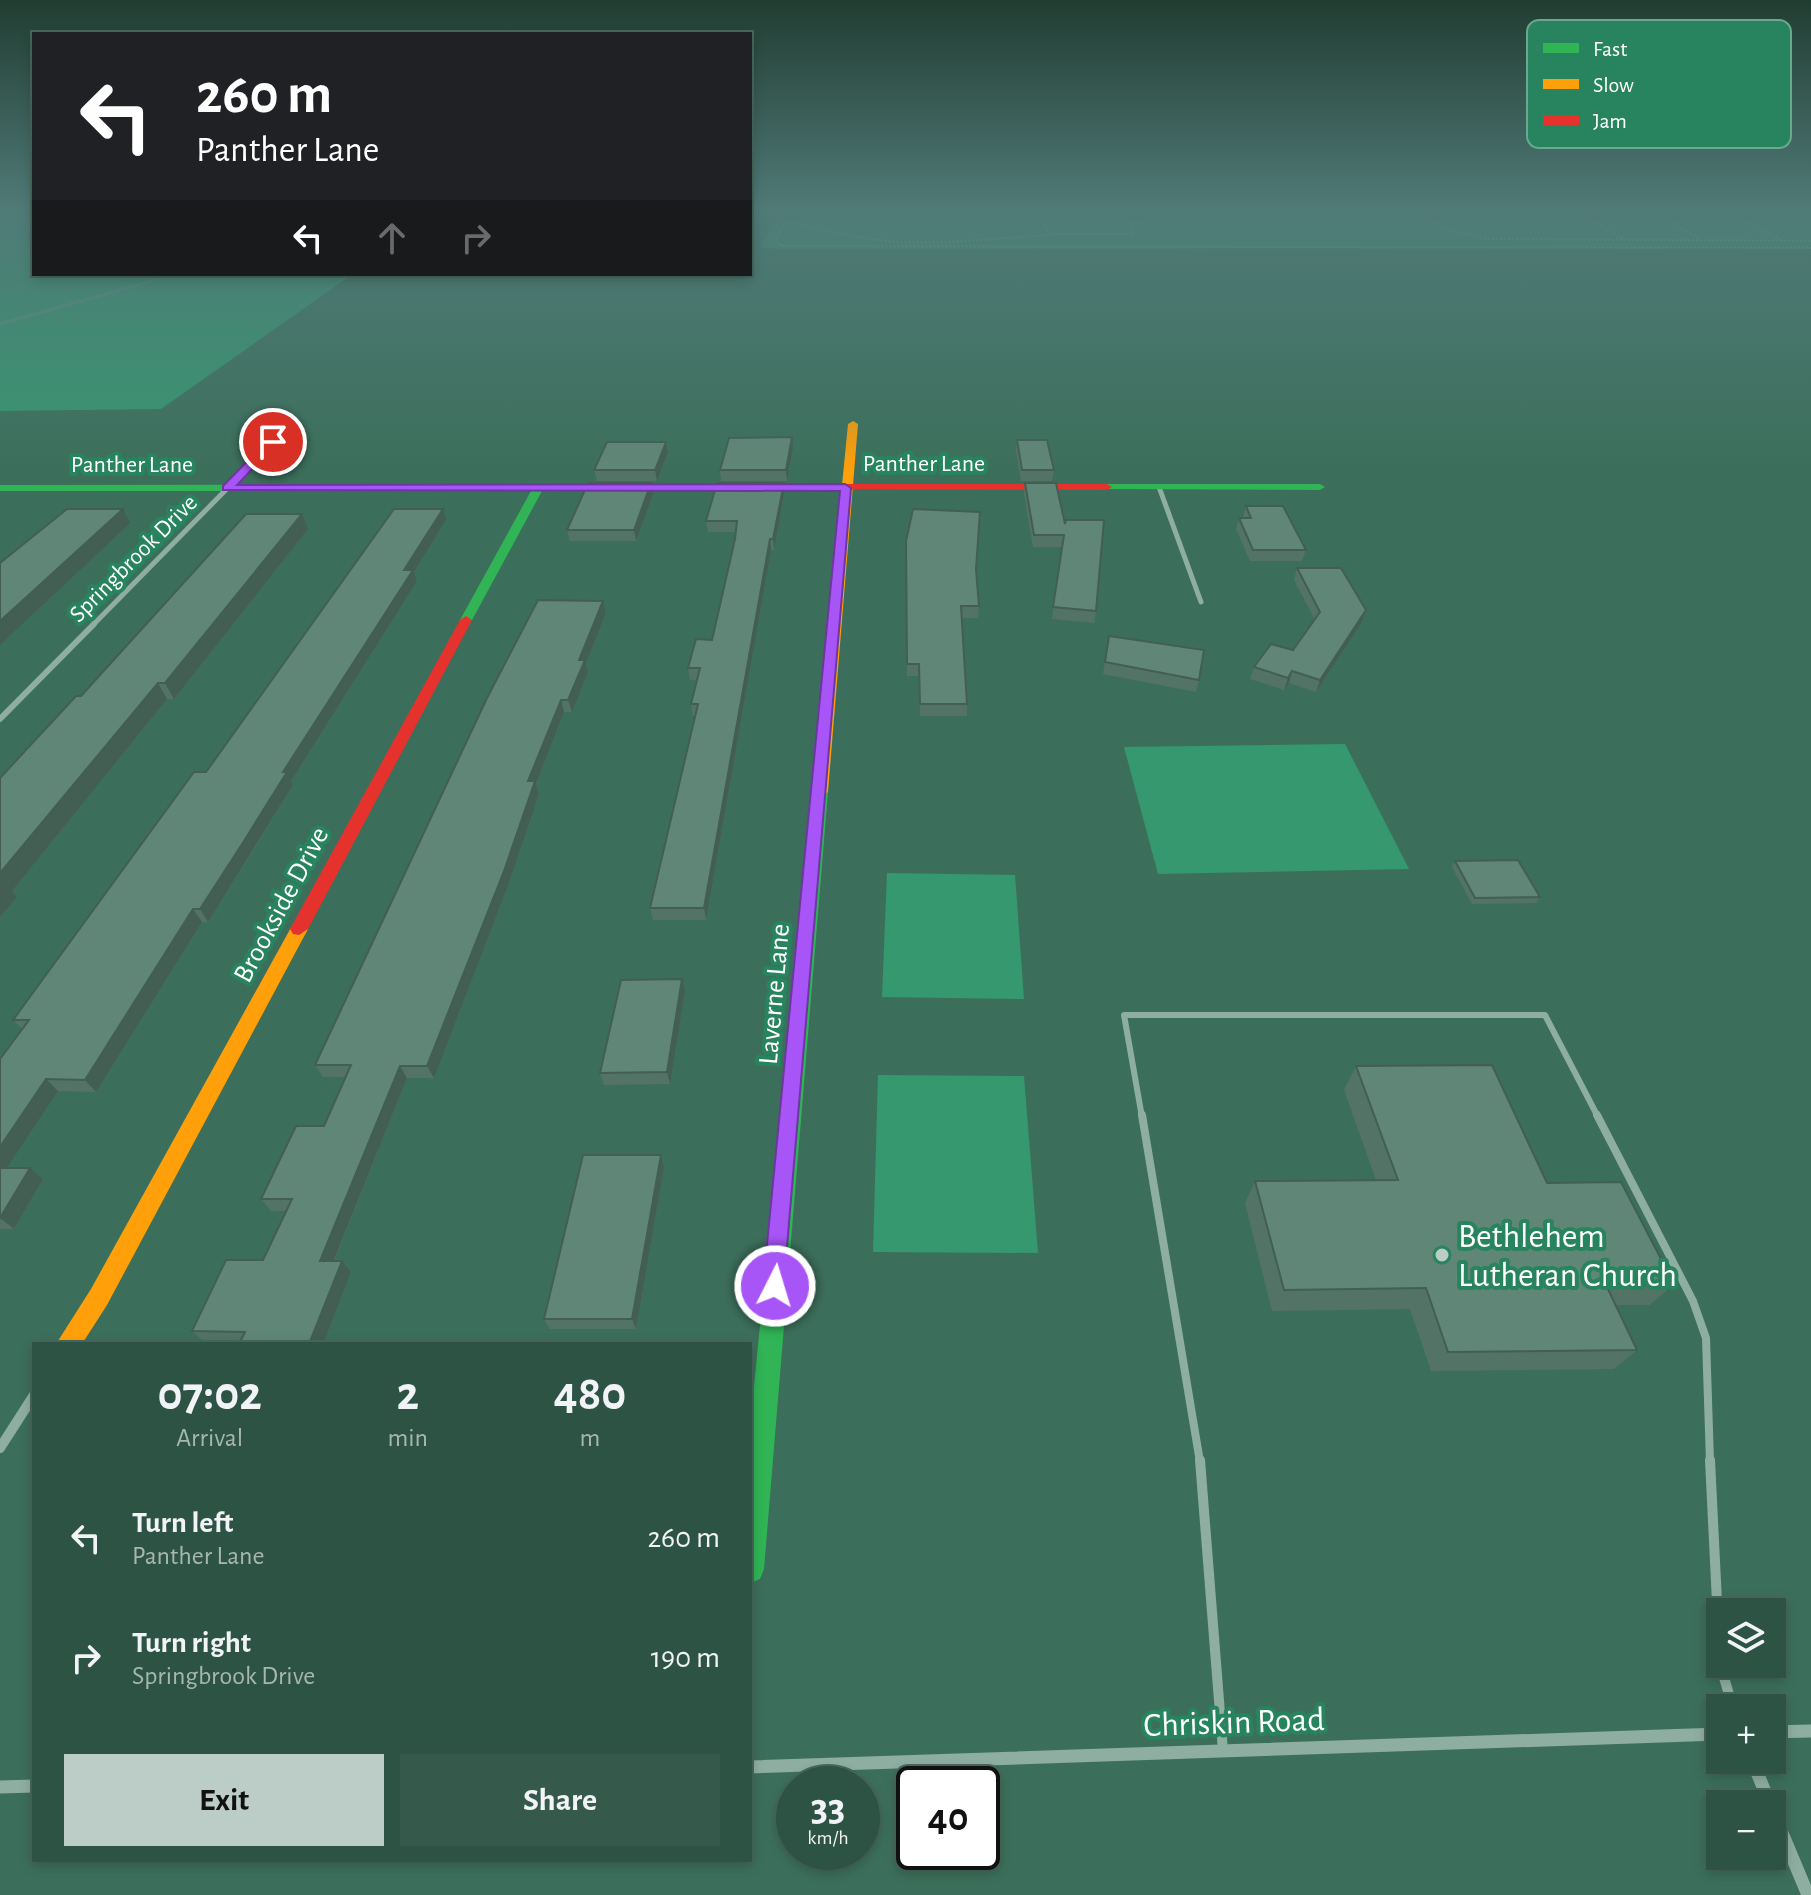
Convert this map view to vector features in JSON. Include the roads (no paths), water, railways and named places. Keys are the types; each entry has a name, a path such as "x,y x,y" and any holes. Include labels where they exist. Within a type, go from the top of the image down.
{"street":[{"name":"Springbrook Drive","path":"0,719 292,423"},
{"name":"Laverne Lane","path":"752,1546 853,424"},
{"path":"1159,487 1201,602"},
{"name":"Panther Lane","path":"0,488 1320,487"},
{"name":"Brookside Drive","path":"69,1342 99,1297 538,488"},
{"path":"0,1448 4,1434 32,1398"},
{"path":"1786,1732 1811,1731"},
{"name":"Chriskin Road","path":"752,1767 1706,1734"},
{"path":"0,1787 32,1786"},
{"path":"1786,1842 1808,1895"}],"lane":[{"path":"1223,1751 1198,1436 1124,1015 1545,1015 1693,1301 1706,1338 1714,1598"}],"waterway":[{"path":"0,324 102,295"}],"place":[{"name":"Bethlehem Lutheran Church","path":"1442,1255"}]}
